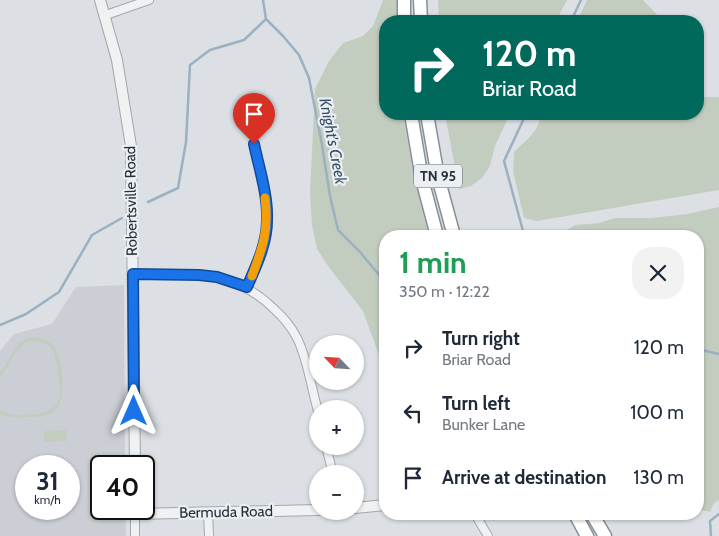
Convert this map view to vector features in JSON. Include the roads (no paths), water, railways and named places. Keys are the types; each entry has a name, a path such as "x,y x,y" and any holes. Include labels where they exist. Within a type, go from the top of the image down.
{"highway":[{"path":"404,0 404,15"},
{"path":"420,0 421,15"},
{"name":"TN 95","path":"412,120 422,179 435,230"},
{"name":"TN 95","path":"428,120 438,177 452,230"},
{"path":"578,520 587,536"},
{"path":"596,520 605,536"}],"street":[{"name":"Robertsville Road","path":"100,0 106,14 122,83 128,125 132,182 135,455"},
{"path":"106,14 149,0"},
{"path":"247,287 262,249 268,220 254,144"},
{"path":"133,274 217,277 247,287 275,310 296,335 306,363 315,400"},
{"path":"364,507 379,506"},
{"name":"Bermuda Road","path":"155,511 309,510"},
{"path":"208,512 209,536"},
{"path":"135,520 135,536"},
{"path":"479,520 488,536"}],"waterway":[{"name":"Knight's Creek","path":"263,0 266,19 299,55 309,78 338,230 379,275"},
{"path":"574,15 581,0"},
{"path":"148,202 178,188 186,142 190,65 210,50 244,40 266,19"},
{"path":"523,120 504,161 523,230"},
{"path":"0,325 26,314 59,292 92,235 122,218"},
{"path":"704,350 719,354"},
{"path":"711,536 710,521 719,514"}]}
